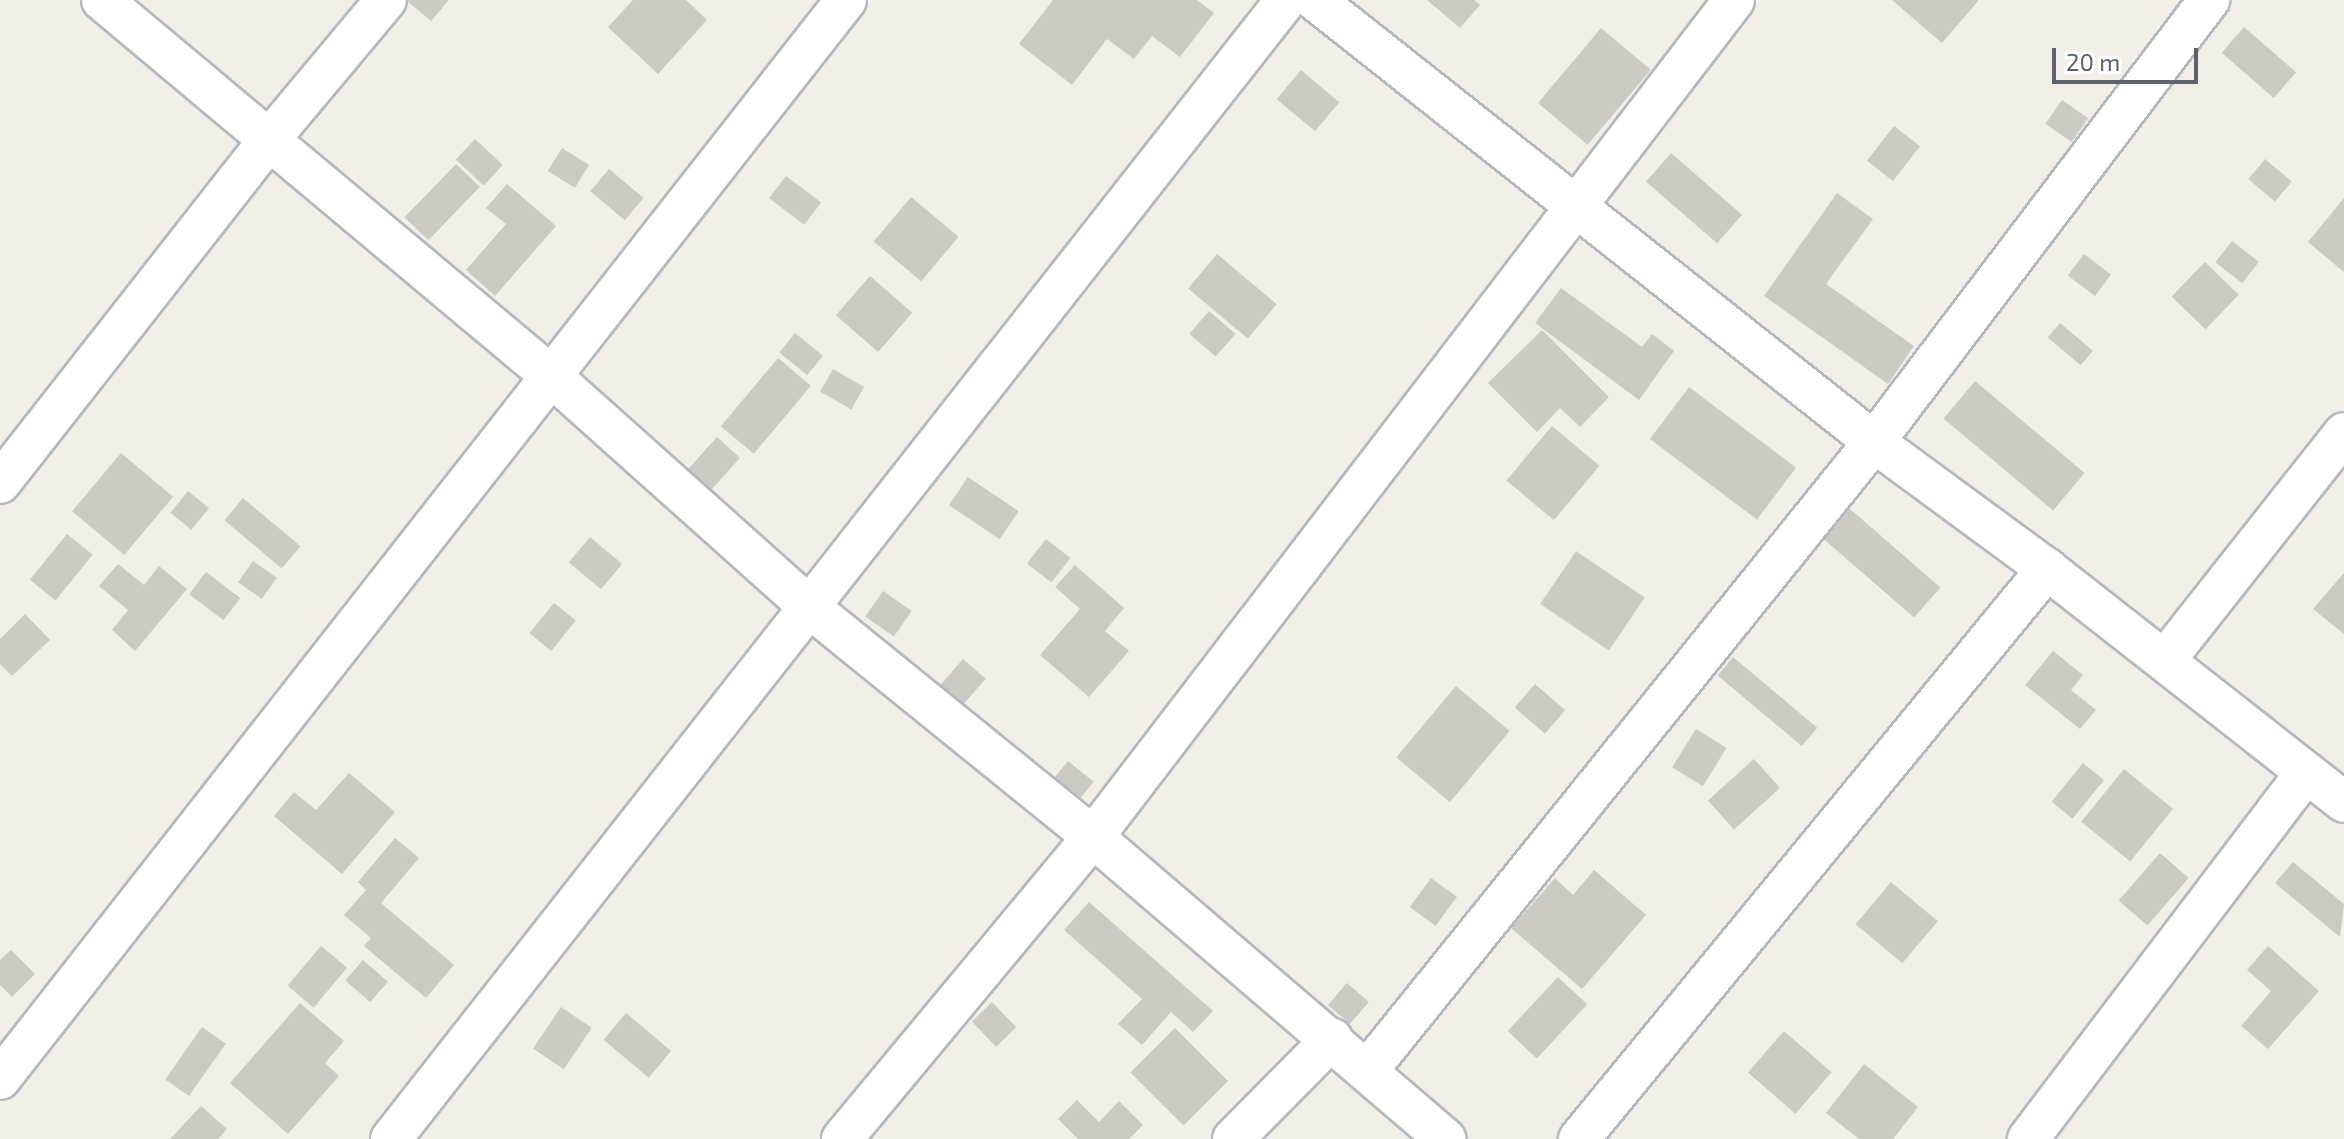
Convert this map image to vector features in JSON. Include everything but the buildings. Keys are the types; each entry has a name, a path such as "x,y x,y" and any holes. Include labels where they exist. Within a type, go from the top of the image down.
{"street":[{"path":"102,0 551,376 809,607 1093,837 1445,1139"},
{"path":"0,483 268,141 386,0"},
{"path":"0,1079 846,0"},
{"path":"391,1139 1286,0"},
{"path":"1315,0 1874,442 2047,569 2344,802"},
{"path":"842,1139 1093,837 1734,0"},
{"path":"1367,1071 1874,442 2209,0"},
{"path":"2165,660 2344,433"},
{"path":"1579,1139 2047,569"},
{"path":"2028,1139 2306,773"},
{"path":"1233,1139 1332,1039"}]}
